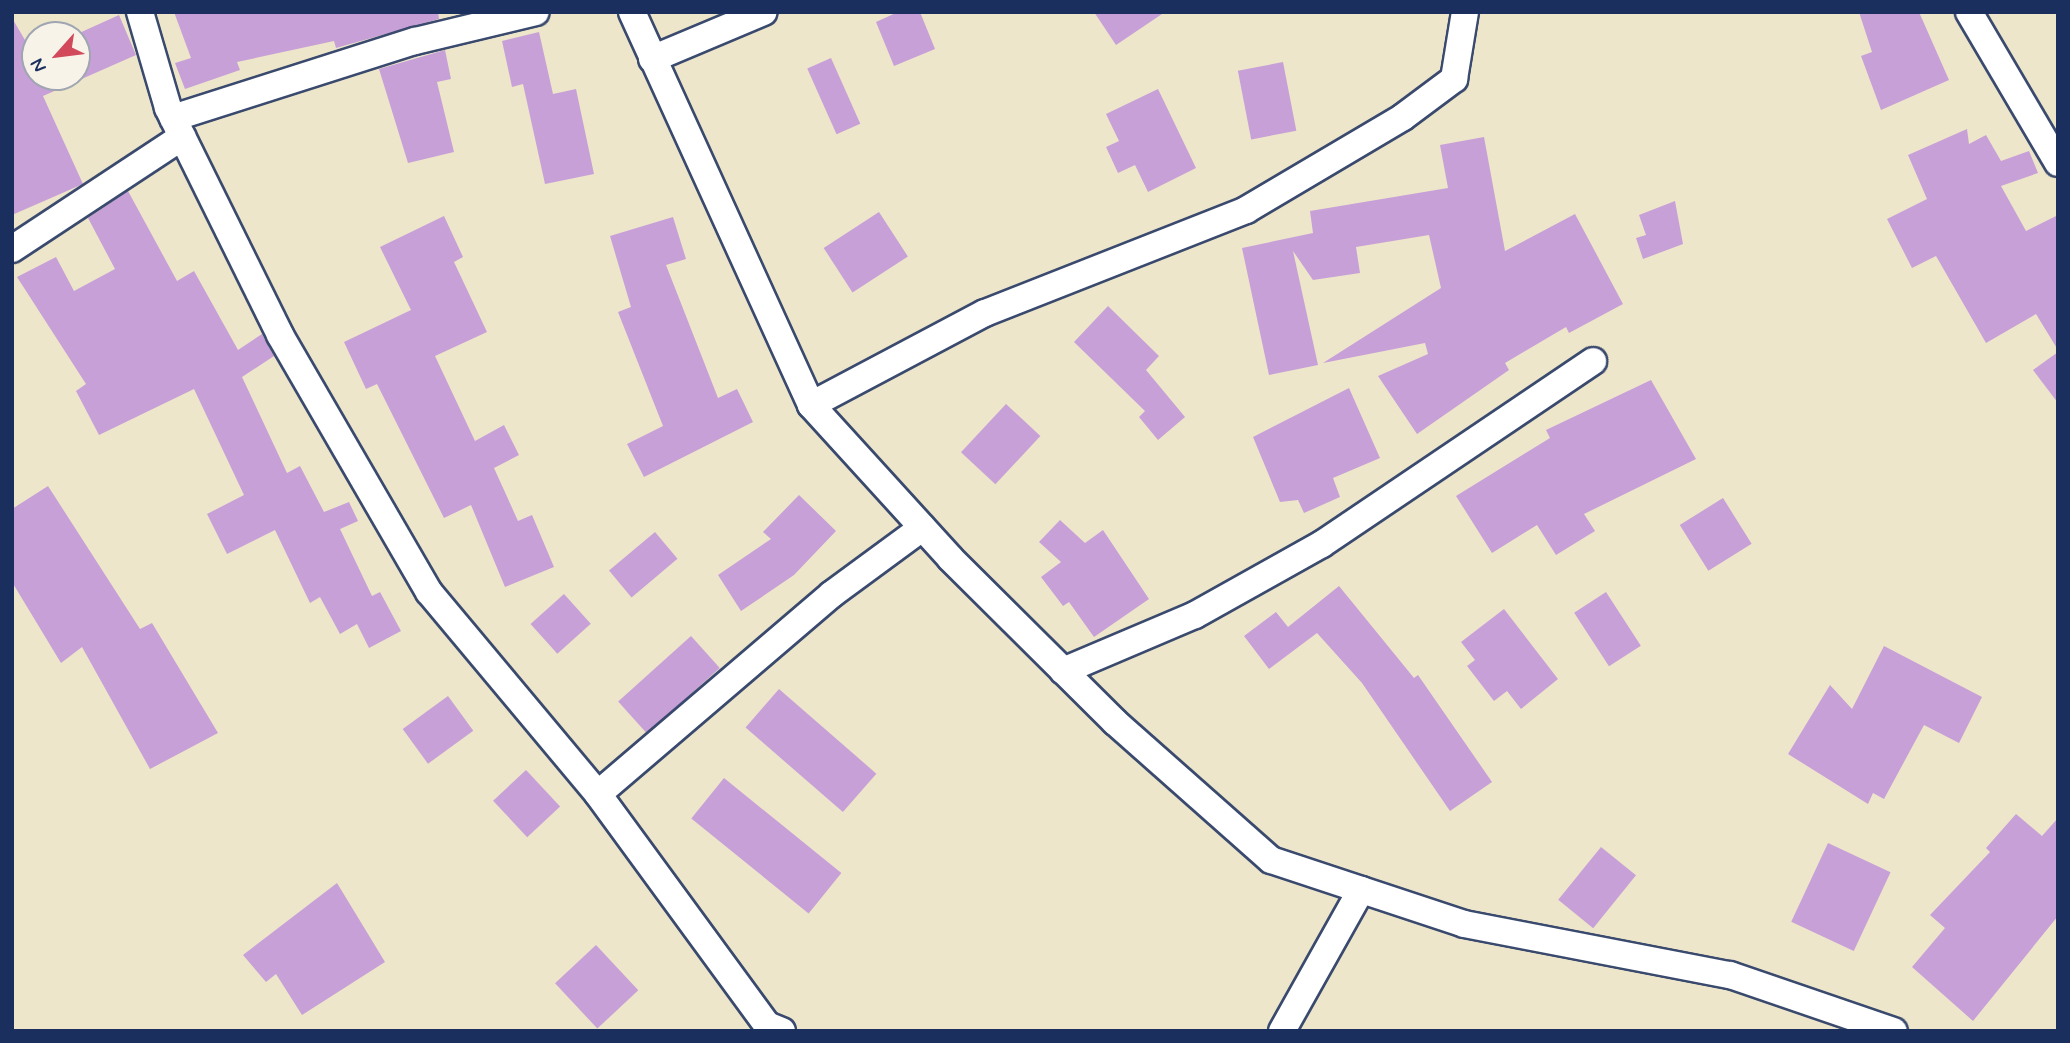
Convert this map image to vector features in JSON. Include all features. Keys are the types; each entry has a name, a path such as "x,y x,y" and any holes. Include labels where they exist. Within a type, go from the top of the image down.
{"street":[{"path":"140,12 178,127 280,335 429,592 598,794 767,1025 782,1031"},
{"path":"12,249 178,127 415,41 536,12"},
{"path":"632,12 811,405 922,528 1063,671 1271,860 1464,924 1730,975 1894,1031"},
{"path":"652,59 764,12"},
{"path":"811,405 985,313 1246,210 1403,117 1454,79 1465,12"},
{"path":"1969,12 2058,163"},
{"path":"1063,671 1195,615 1322,544 1593,361"},
{"path":"598,794 832,594 922,528"},
{"path":"1282,1031 1361,890"}],"building":[{"path":"174,12 438,12 439,19 336,48 334,41 237,62 240,70 185,89 175,63 191,58"},
{"path":"898,12 920,12 935,49 894,66 876,22"},
{"path":"1094,12 1165,12 1116,45"},
{"path":"1859,12 1919,12 1949,80 1881,110 1861,56 1872,52"},
{"path":"119,15 136,55 91,75 91,28"},
{"path":"12,18 21,33 21,91 54,91 43,96 83,184 12,215"},
{"path":"539,32 553,94 576,89 594,174 545,184 523,84 512,87 502,41"},
{"path":"445,50 451,79 437,82 454,152 408,163 379,69"},
{"path":"831,58 860,124 837,134 807,69"},
{"path":"1283,62 1296,131 1251,139 1238,71"},
{"path":"1158,89 1196,168 1148,192 1135,165 1118,173 1106,147 1119,141 1106,114"},
{"path":"1967,129 1969,144 1986,135 2001,161 2029,151 2038,173 2001,186 2026,231 2058,215 2058,350 2036,314 1986,343 1936,256 1912,268 1887,219 1927,199 1908,155"},
{"path":"1484,137 1505,251 1575,214 1623,304 1569,333 1566,327 1505,363 1509,370 1417,434 1378,376 1428,354 1425,343 1323,363 1441,288 1429,235 1356,247 1360,273 1313,280 1293,251 1318,365 1269,375 1242,248 1313,233 1310,211 1448,188 1440,145"},
{"path":"128,191 177,281 194,271 238,350 262,334 274,356 242,377 287,473 300,466 324,512 349,502 358,521 340,529 372,596 380,592 401,631 369,648 357,624 340,634 320,597 310,603 275,530 227,554 207,514 244,495 194,389 99,435 76,391 86,384 17,277 56,257 74,291 115,269 88,218"},
{"path":"1675,201 1683,244 1643,259 1636,238 1646,235 1639,215"},
{"path":"879,212 908,256 853,292 824,248"},
{"path":"444,216 463,257 454,262 487,332 435,356 475,441 504,425 519,455 494,468 518,521 532,515 554,567 505,587 471,505 444,518 377,384 366,389 344,342 411,310 380,247"},
{"path":"673,217 686,259 666,265 718,398 737,389 753,422 644,477 627,444 663,426 618,312 631,307 610,236"},
{"path":"1108,306 1159,356 1146,370 1185,417 1158,440 1139,417 1145,411 1074,342"},
{"path":"2058,352 2058,403 2033,370"},
{"path":"1651,380 1696,459 1584,514 1595,531 1556,555 1537,525 1492,553 1456,496 1550,438 1546,430"},
{"path":"1349,388 1380,458 1333,478 1340,497 1304,513 1298,500 1280,502 1253,437"},
{"path":"1006,404 1040,436 995,484 961,452"},
{"path":"48,486 140,629 152,623 218,733 150,769 82,647 61,663 12,582 12,509"},
{"path":"799,495 836,531 794,575 741,611 718,575 771,539 763,532"},
{"path":"1723,498 1752,544 1708,571 1680,525"},
{"path":"1060,520 1085,543 1103,530 1149,599 1094,637 1069,602 1063,606 1041,577 1061,562 1039,542"},
{"path":"655,532 677,559 632,597 609,571"},
{"path":"1339,586 1414,678 1418,675 1492,782 1450,811 1362,683 1317,633 1269,669 1244,636 1276,612 1288,627"},
{"path":"1606,592 1641,646 1609,666 1574,613"},
{"path":"564,594 591,624 557,654 531,624"},
{"path":"1504,609 1558,679 1521,709 1507,691 1494,701 1467,666 1475,660 1461,642"},
{"path":"691,636 720,668 647,734 618,702"},
{"path":"1884,646 1982,697 1959,743 1924,725 1884,799 1873,793 1868,804 1788,754 1830,685 1852,709"},
{"path":"779,689 876,774 843,812 746,727"},
{"path":"448,696 473,731 428,764 403,729"},
{"path":"526,770 560,807 527,837 493,801"},
{"path":"724,778 841,873 809,913 691,818"},
{"path":"2016,814 2042,836 2058,818 2058,916 1973,1021 1912,967 1945,928 1930,915 1990,852 1986,848"},
{"path":"1828,843 1891,872 1854,951 1791,922"},
{"path":"1601,847 1636,875 1593,928 1558,900"},
{"path":"337,883 385,962 302,1015 276,974 266,982 243,955"},
{"path":"596,945 638,990 597,1029 555,983"}]}
